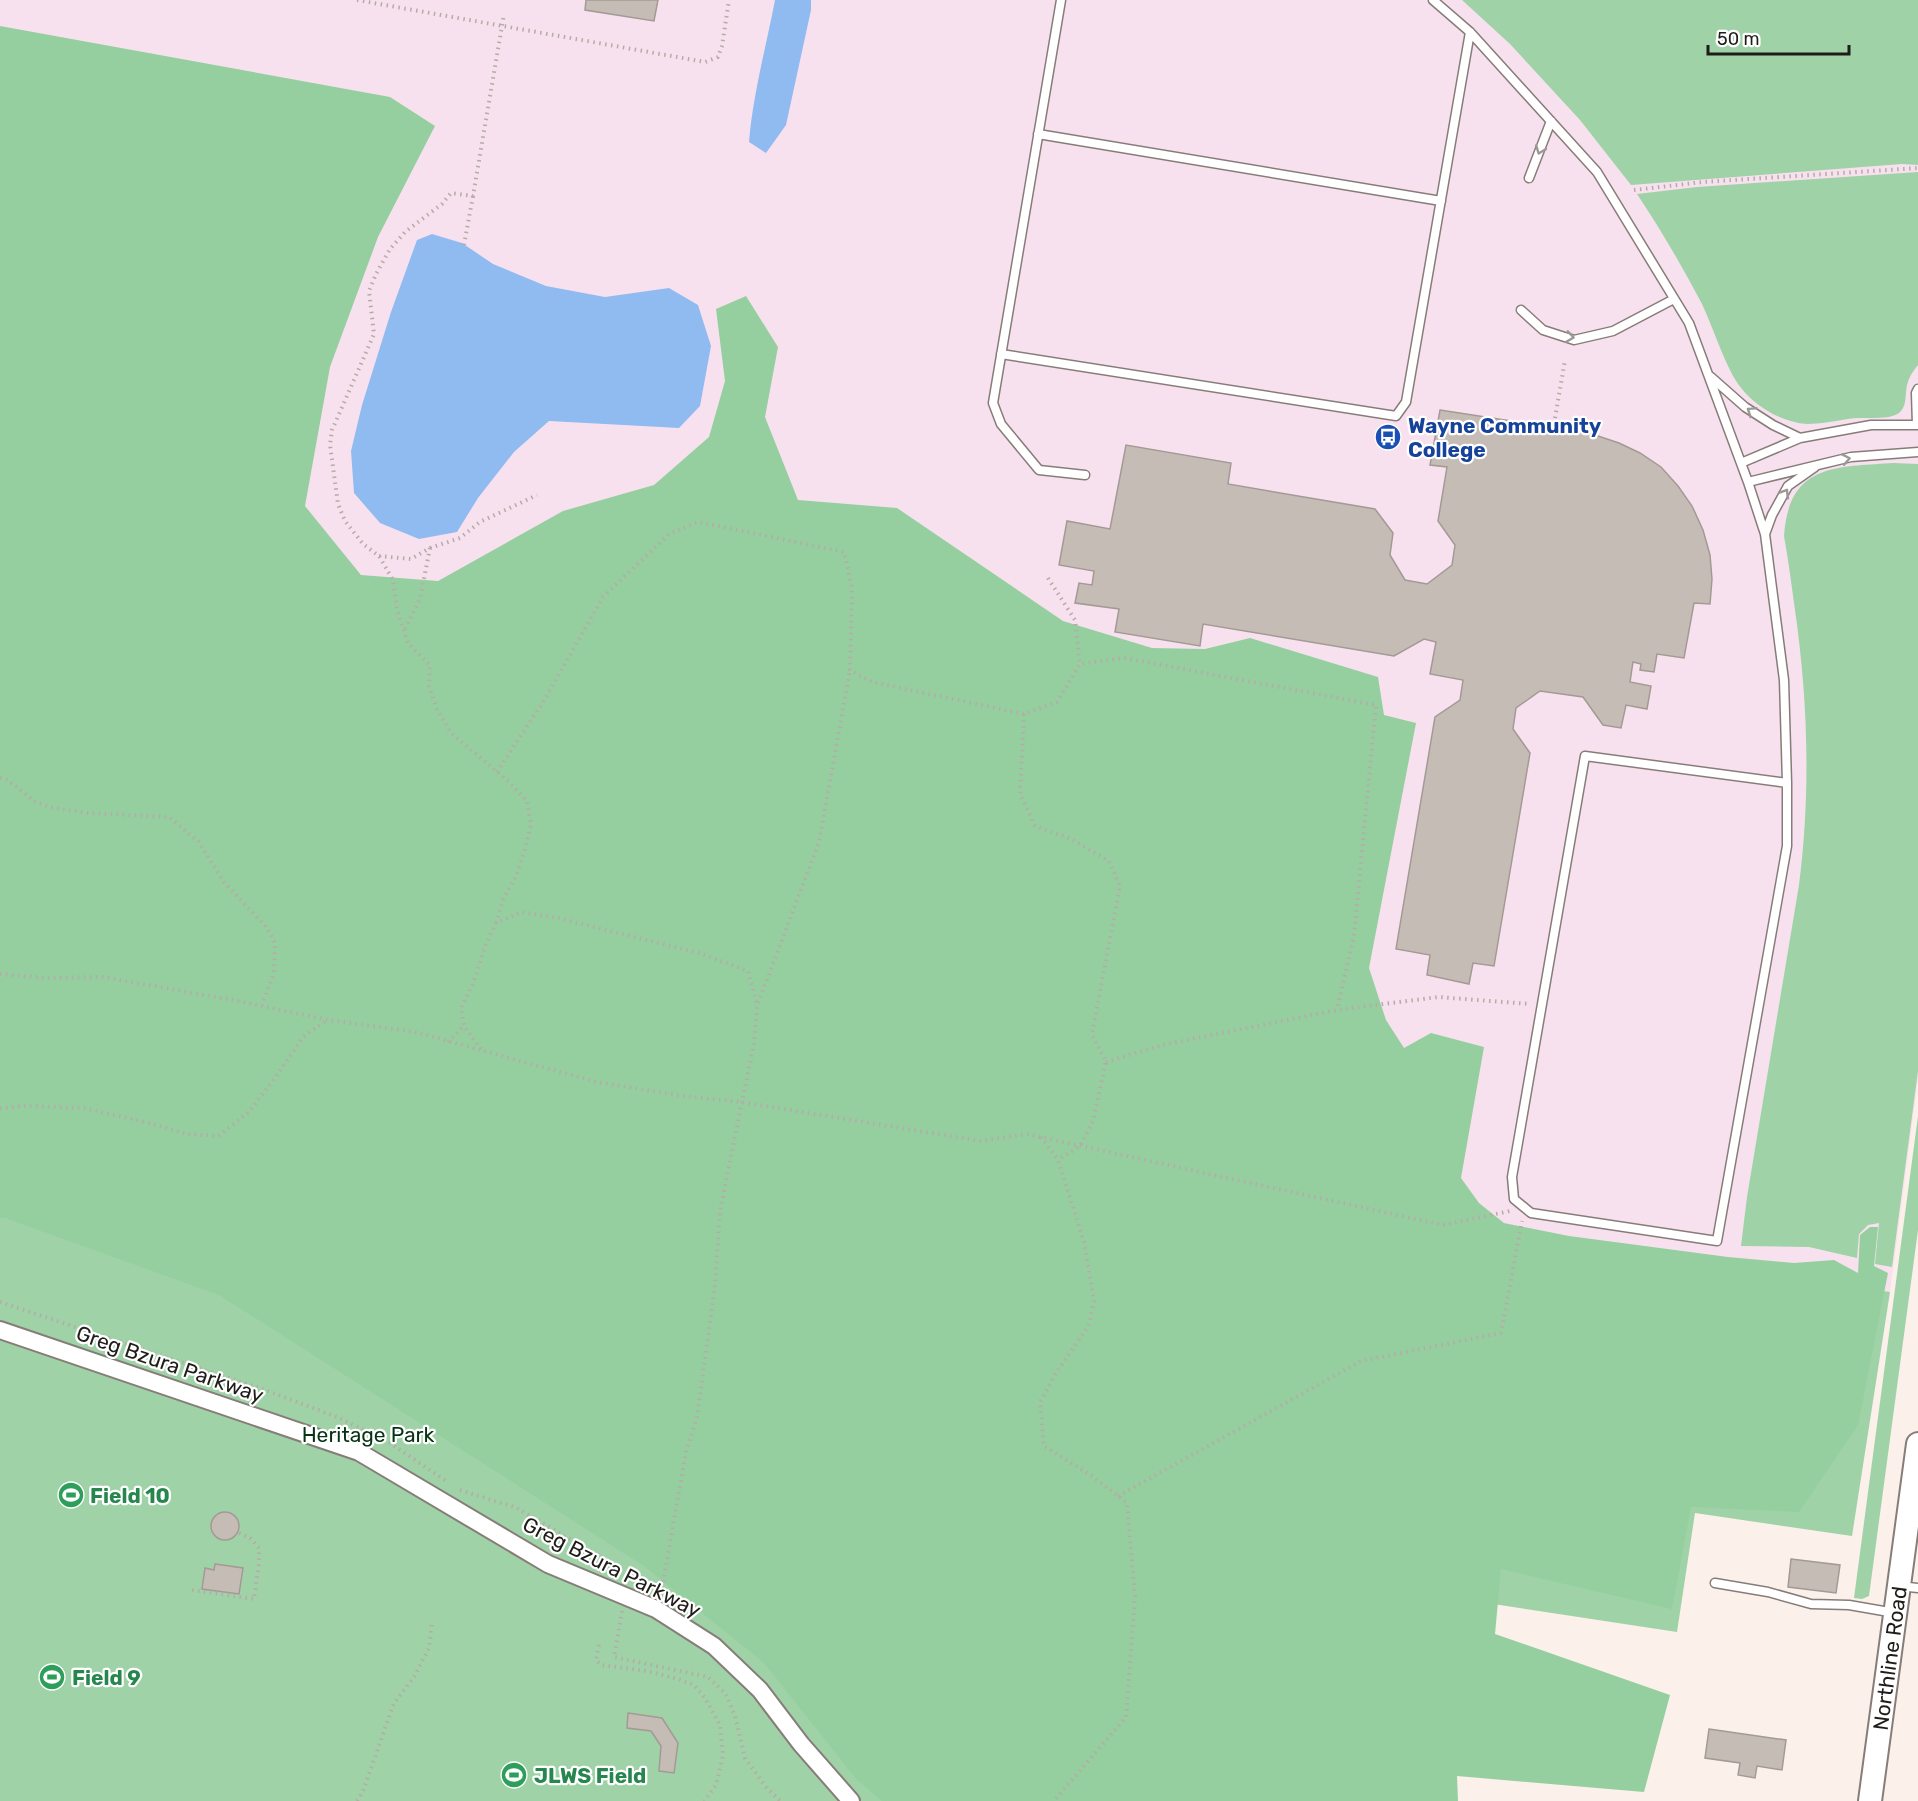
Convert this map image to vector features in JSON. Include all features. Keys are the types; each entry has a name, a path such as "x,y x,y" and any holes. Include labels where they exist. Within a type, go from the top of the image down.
{"main road":[{"name":"Northline Road","path":"1870,1801 1895,1613 1909,1587 1918,1444"}],"street":[{"name":"Greg Bzura Parkway","path":"0,1330 359,1452 548,1564 656,1610 714,1646 760,1690 801,1744 851,1801"}],"lane":[{"path":"1060,0 993,403 1001,424 1039,470 1085,475"},
{"path":"1433,0 1470,32 1597,172 1689,323 1765,534 1784,680 1787,783 1786,846 1717,1241 1531,1213 1514,1198 1512,1177 1585,756 1787,783"},
{"path":"1001,354 1396,416 1406,402 1470,32"},
{"path":"1529,178 1551,121"},
{"path":"1038,134 1441,201"},
{"path":"1521,310 1543,330 1574,340 1613,331 1674,299"},
{"path":"1708,374 1744,407 1800,438"},
{"path":"1741,463 1800,438 1871,425 1918,425 1916,393 1918,389"},
{"path":"1748,482 1851,457 1918,452"},
{"path":"1765,534 1772,515 1788,486 1819,464"},
{"path":"1715,1583 1768,1592 1812,1604 1848,1605 1895,1613"}],"path":[{"path":"357,0 705,62 718,57 722,46 729,0"},
{"path":"464,245 504,14"},
{"path":"1634,190 1703,182 1918,168"},
{"path":"473,196 451,193 442,204 405,232 390,249 369,291 374,334 332,430 330,446 338,504 345,520 363,543 379,556 393,580 397,609 408,643 430,665 429,687 437,709 451,733 527,801 531,824 525,850 516,876 503,900 473,984 461,1008 464,1026 481,1049"},
{"path":"1554,424 1565,360"},
{"path":"379,556 411,559 430,548 460,538 480,522 537,495"},
{"path":"497,772 545,699 603,597 669,534 698,522 844,552 852,588 850,670 819,842 757,1006 754,1043 720,1211 716,1284 697,1417 686,1452 664,1583 656,1610"},
{"path":"404,630 420,599 430,548"},
{"path":"850,670 872,682 1024,714 1057,702 1080,664 1075,620 1048,578"},
{"path":"1080,664 1124,658 1376,705 1354,934 1337,1010"},
{"path":"1024,714 1020,794 1035,826 1069,838 1109,861 1120,886 1092,1035 1106,1062 1093,1121 1080,1146 1058,1160"},
{"path":"0,778 8,780 34,801 53,808 88,813 169,817 198,841 224,882 267,928 275,943 274,973 262,1005"},
{"path":"496,923 521,912 558,918 699,953 748,970 757,1006"},
{"path":"0,974 47,978 102,977 262,1005 328,1020 415,1032 597,1082 683,1096 741,1102 980,1141 1026,1134 1443,1225 1525,1208 1501,1333 1361,1361 1118,1496"},
{"path":"1106,1062 1162,1045 1337,1010 1438,997 1542,1005"},
{"path":"0,1108 28,1106 83,1108 187,1134 219,1136 249,1112 303,1037 328,1020"},
{"path":"448,1042 464,1026"},
{"path":"1041,1137 1058,1160 1084,1242 1094,1301 1088,1327 1056,1373 1040,1402 1044,1446 1092,1476 1127,1503 1135,1596 1126,1717 1054,1801"},
{"path":"192,1590 254,1599 259,1548 250,1538 237,1532"},
{"path":"357,1801 363,1791 394,1703 414,1677 429,1648 432,1622"},
{"path":"599,1645 596,1660 601,1665 647,1671 678,1679 694,1685 705,1698 720,1725 723,1755 716,1785 704,1801"},
{"path":"614,1657 614,1666"},
{"path":"678,1679 680,1670"}],"shaded area":[{"path":"0,0 1918,0 1918,1079 1890,1292 0,1007"}],"green space":[{"path":"1462,0 1918,0 1918,165 1902,164 1631,185 1580,120 1510,44"},
{"path":"0,26 390,97 435,126 378,237 330,367 305,506 361,575 438,581 563,511 654,485 709,437 725,381 716,309 746,296 778,347 765,417 798,500 897,508 1063,621 1152,648 1205,649 1250,638 1378,677 1384,715 1416,723 1369,968 1386,1020 1404,1048 1431,1033 1484,1047 1461,1178 1479,1203 1504,1223 1569,1236 1728,1257 1794,1263 1834,1260 1858,1273 1860,1235 1870,1227 1878,1227 1874,1266 1888,1273 1858,1425 1799,1512 1691,1507 1672,1609 1501,1569 1495,1634 1670,1695 1644,1792 1457,1776 1458,1801 882,1801 857,1780 764,1663 644,1566 219,1295 0,1218"},
{"path":"1918,172 1918,365 1908,382 1903,408 1891,416 1807,424 1785,419 1764,409 1746,394 1733,376 1702,304 1671,248 1637,194 1697,187"},
{"path":"1918,464 1918,1071 1892,1267 1875,1264 1879,1223 1868,1225 1859,1234 1857,1258 1809,1247 1741,1246 1803,850 1806,780 1805,709 1799,638 1784,536 1788,512 1795,495 1805,482 1818,474 1852,466"},
{"name":"Heritage Park","path":"0,1007 1890,1292 1852,1536 1695,1513 1677,1632 1356,1583 1322,1801 0,1801"},
{"path":"1918,1116 1918,1230 1869,1596 1862,1599 1854,1598"}],"water":[{"path":"775,0 811,0 811,10 786,125 766,153 749,142 757,88"},
{"path":"432,234 462,243 493,264 546,286 605,297 669,288 698,305 711,346 700,406 679,428 549,421 514,452 478,498 457,532 419,539 380,523 354,493 351,451 362,405 391,312 417,240"}],"building":[{"path":"586,0 658,0 654,21 585,10"},
{"path":"1440,410 1589,433 1640,453 1661,467 1692,506 1703,530 1710,555 1712,579 1710,604 1694,603 1684,658 1657,654 1654,672 1640,670 1641,664 1633,662 1630,682 1651,686 1647,709 1626,705 1621,728 1603,725 1583,697 1540,691 1516,708 1513,729 1530,753 1494,966 1473,963 1469,984 1427,975 1430,955 1396,949 1435,717 1460,700 1463,680 1430,674 1436,642 1424,639 1394,656 1203,624 1200,646 1115,632 1119,609 1075,603 1079,583 1092,585 1094,571 1059,565 1067,521 1110,529 1126,445 1231,463 1228,484 1375,509 1393,533 1390,555 1405,580 1427,584 1452,565 1455,545 1438,521 1447,467 1430,465"},
{"path":"225,1512 235,1516 239,1526 235,1536 225,1540 215,1536 211,1526 215,1516"},
{"path":"1791,1559 1840,1565 1836,1593 1788,1587"},
{"path":"215,1564 243,1568 239,1594 202,1589 205,1568 214,1570"},
{"path":"628,1713 662,1718 678,1743 674,1773 659,1771 661,1746 651,1731 627,1728"},
{"path":"1709,1729 1786,1740 1782,1770 1757,1766 1755,1778 1738,1775 1740,1763 1705,1758"}],"place":[{"name":"Wayne Community College","path":"1388,437"},
{"name":"Field 10","path":"71,1495"},
{"name":"Field 9","path":"52,1677"},
{"name":"JLWS Field","path":"514,1775"}]}
